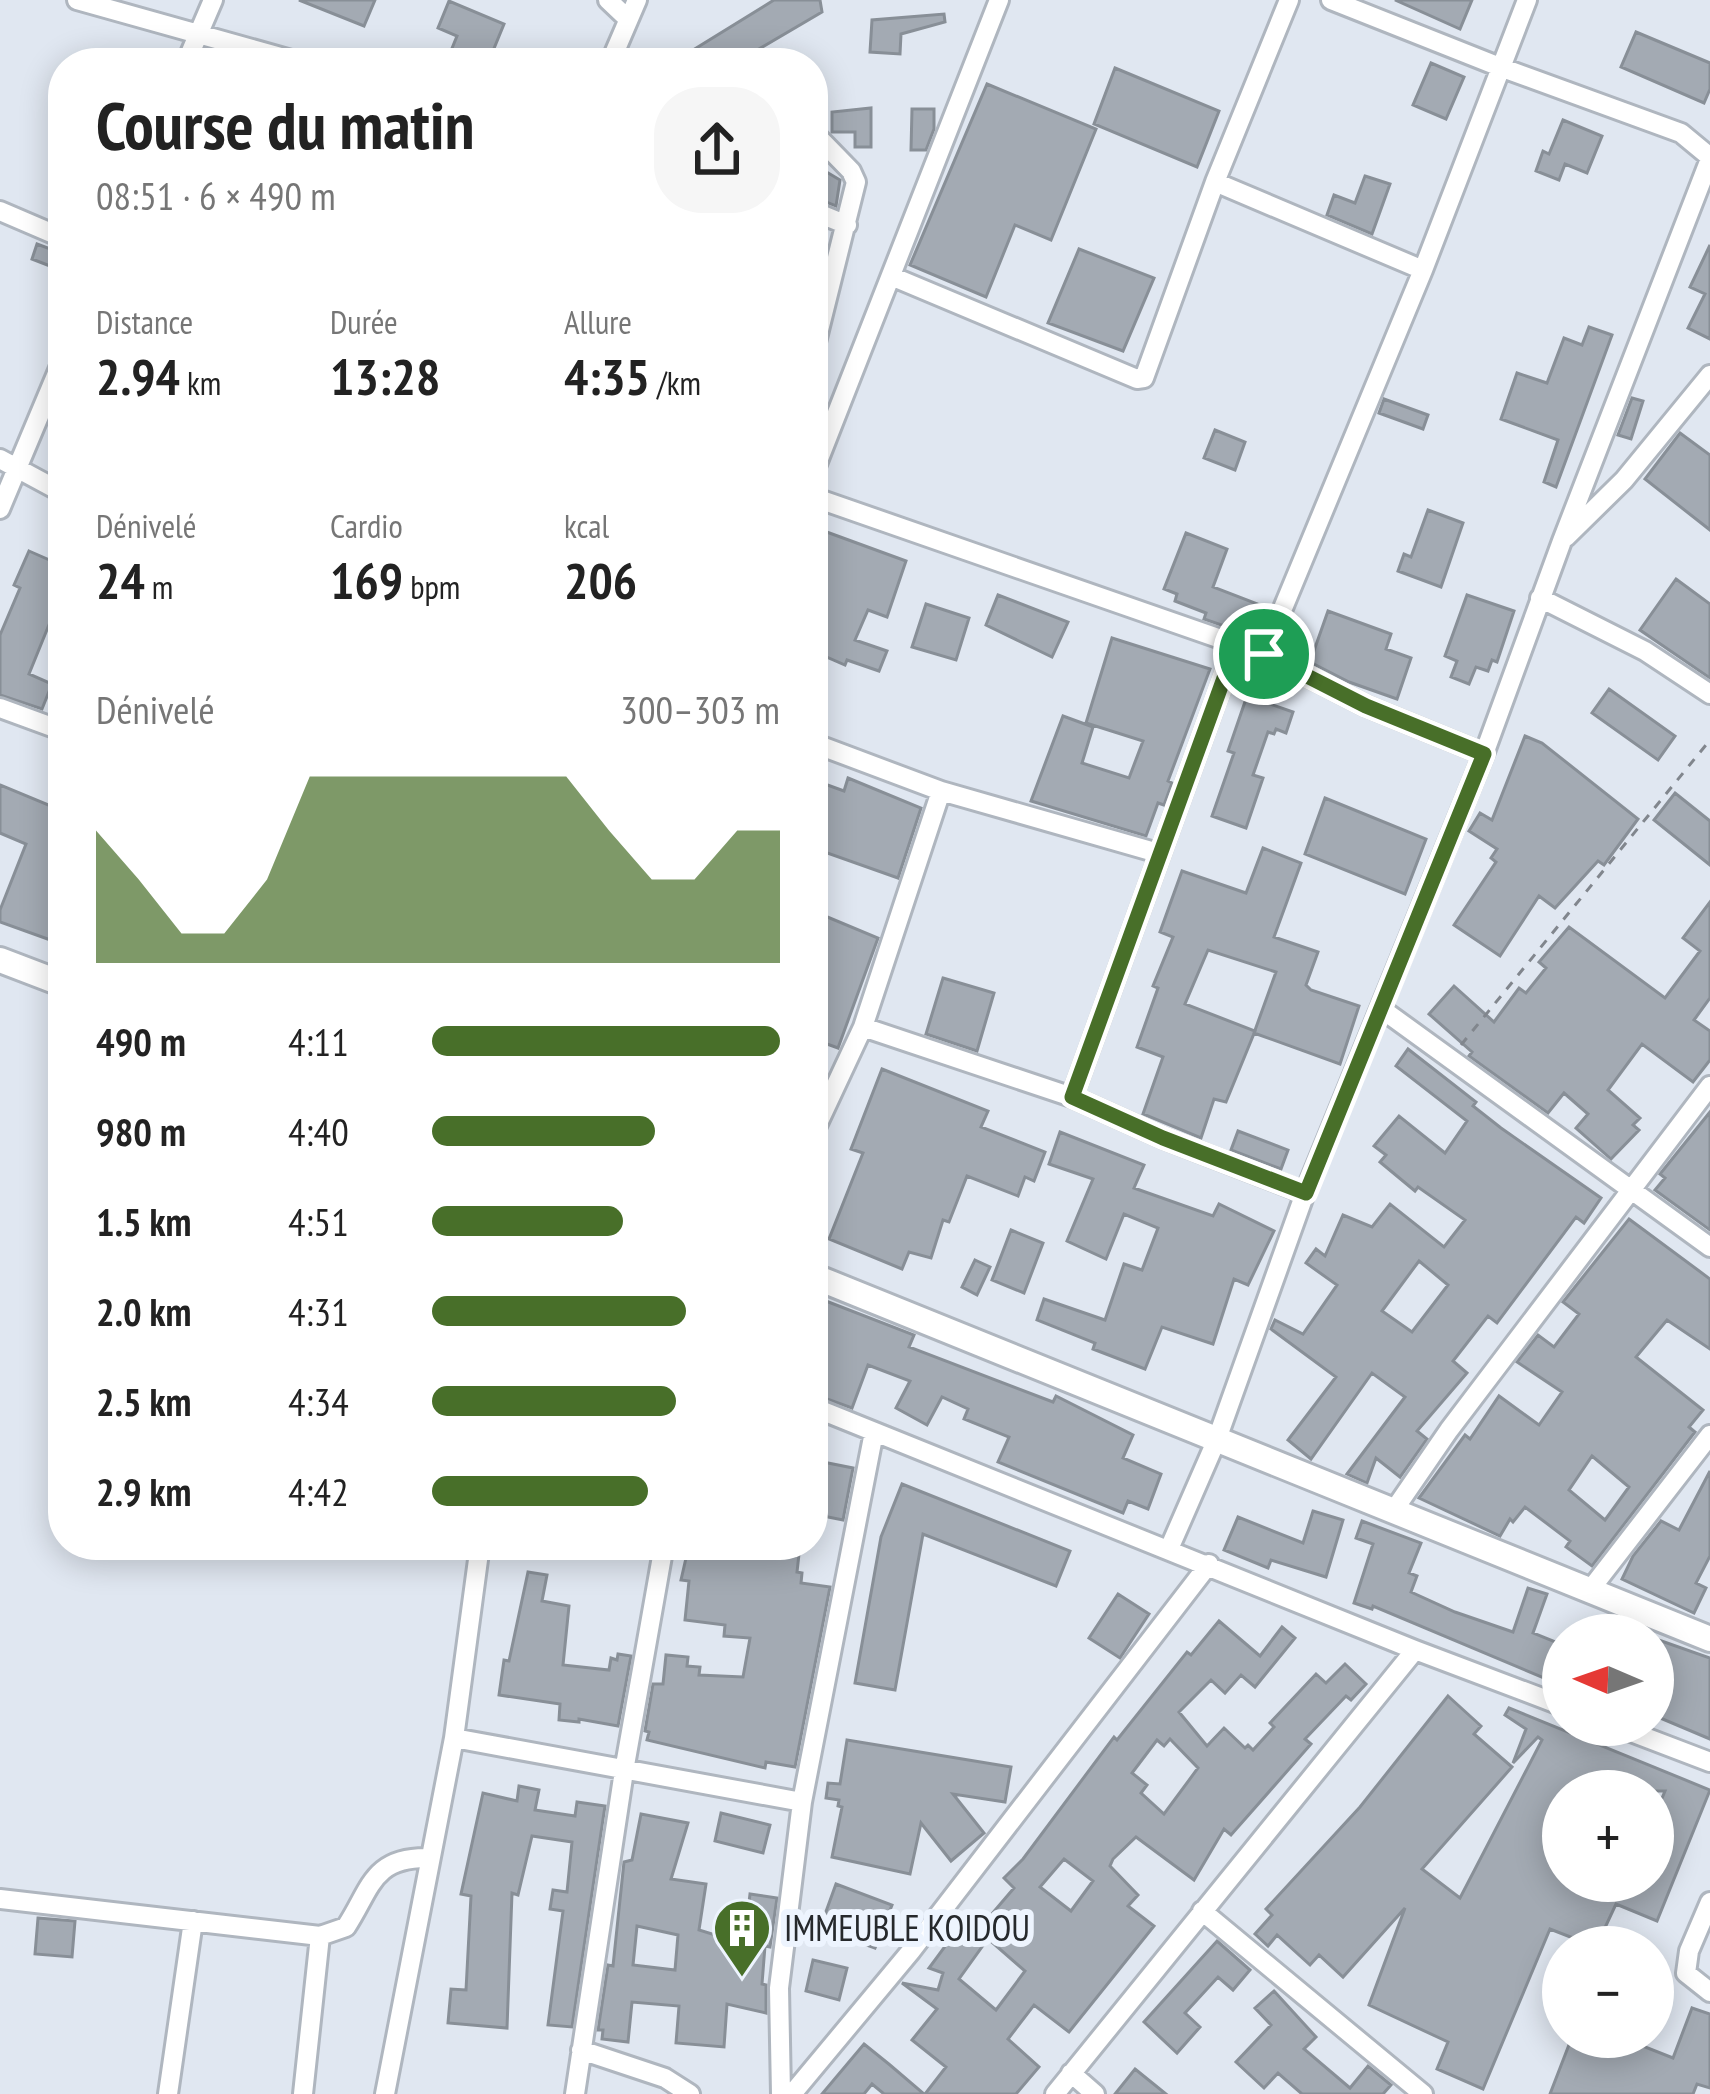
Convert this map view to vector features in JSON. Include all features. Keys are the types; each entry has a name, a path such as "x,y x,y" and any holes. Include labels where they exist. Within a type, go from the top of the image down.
{"street":[{"path":"77,0 248,48"},
{"path":"192,48 213,0"},
{"path":"608,0 628,19"},
{"path":"616,48 637,0"},
{"path":"828,436 999,0"},
{"path":"891,276 1141,379 1289,0"},
{"path":"1169,1549 1216,1438 1306,1193 1484,754 1710,158 1681,133 1331,0"},
{"path":"1264,654 1423,271 1527,0"},
{"path":"828,147 856,182 828,298"},
{"path":"1215,182 1423,271"},
{"path":"0,211 48,232"},
{"path":"828,217 847,225"},
{"path":"1562,541 1624,481 1710,375"},
{"path":"0,509 9,464 48,388"},
{"path":"9,464 48,485"},
{"path":"828,502 1264,654 1366,706 1484,754"},
{"path":"1540,598 1645,652 1710,694"},
{"path":"1072,1097 1236,645"},
{"path":"0,708 48,726"},
{"path":"828,749 941,791 1158,853"},
{"path":"828,1102 863,1027 941,791"},
{"path":"0,960 48,973"},
{"path":"1383,1010 1710,1247"},
{"path":"863,1027 1072,1097 1306,1193"},
{"path":"1394,1510 1449,1430 1710,1086"},
{"path":"828,1282 1710,1639"},
{"path":"828,1413 1542,1698"},
{"path":"781,2094 779,1988 802,1802 874,1432"},
{"path":"1590,1590 1701,1461 1710,1435"},
{"path":"385,2094 454,1738 478,1560"},
{"path":"575,2094 661,1560"},
{"path":"792,2094 926,1932 1209,1564"},
{"path":"1055,2094 1415,1650"},
{"path":"454,1738 802,1802"},
{"path":"1668,1746 1710,1762"},
{"path":"0,1899 320,1936 346,1927 371,1877 406,1857 428,1858"},
{"path":"1710,1903 1689,1951 1686,1973 1710,1992"},
{"path":"1202,1911 1423,2094"},
{"path":"168,2094 193,1921"},
{"path":"303,2094 320,1936"},
{"path":"581,2050 664,2078 690,2094"},
{"path":"1070,2073 1095,2094"}],"path":[{"path":"1450,1060 1710,740"}],"building":[{"path":"299,0 375,0 364,26"},
{"path":"774,0 820,0 822,12 761,48 696,48"},
{"path":"1395,0 1472,0 1460,29"},
{"path":"449,1 504,24 494,48 452,48 457,36 438,28"},
{"path":"944,14 945,22 901,34 900,54 870,52 872,20"},
{"path":"1636,32 1710,63 1710,89 1704,103 1621,67"},
{"path":"1431,63 1464,77 1446,119 1413,105"},
{"path":"1115,68 1219,111 1197,167 1094,124"},
{"path":"987,84 1096,129 1051,240 1015,225 986,297 910,265"},
{"path":"871,108 871,147 855,147 855,132 832,132 832,112"},
{"path":"912,109 934,109 934,129 926,150 911,150"},
{"path":"1563,120 1602,136 1587,173 1565,164 1559,180 1536,171"},
{"path":"828,173 840,180 836,206 828,203"},
{"path":"1365,176 1390,184 1372,234 1327,215 1334,195 1355,203"},
{"path":"37,244 48,248 48,265 32,259"},
{"path":"1710,245 1710,339 1688,328 1705,294 1690,287"},
{"path":"1079,249 1154,278 1123,351 1048,323"},
{"path":"1589,327 1612,335 1556,487 1544,482 1558,440 1501,419 1517,373 1547,383 1564,338 1582,345"},
{"path":"1632,398 1643,401 1631,439 1618,435"},
{"path":"1384,399 1428,415 1423,429 1379,413"},
{"path":"1215,430 1245,442 1235,470 1204,458"},
{"path":"1680,433 1710,455 1710,530 1645,479"},
{"path":"1428,510 1463,523 1441,587 1398,571 1404,554 1411,557"},
{"path":"828,532 906,561 887,617 868,610 855,640 887,651 879,671 847,660 845,665 828,658"},
{"path":"1186,533 1227,549 1213,587 1268,608 1256,637 1204,619 1206,613 1175,601 1177,594 1164,589"},
{"path":"29,551 48,559 48,627 29,674 48,682 42,709 0,695 0,635 20,588 14,585"},
{"path":"1676,579 1710,604 1710,678 1640,630"},
{"path":"998,595 1068,622 1052,657 986,625"},
{"path":"1467,595 1514,611 1497,662 1492,660 1488,671 1476,667 1469,684 1451,677 1457,661 1445,656"},
{"path":"926,604 969,618 956,660 912,647"},
{"path":"1328,611 1391,634 1386,649 1411,658 1397,699 1310,662"},
{"path":"1112,638 1210,669 1168,781 1172,783 1164,805 1158,803 1146,836 1031,801 1063,716 1093,727 1082,763 1129,778 1143,741 1086,723"},
{"path":"1609,689 1675,736 1658,760 1592,713"},
{"path":"1247,696 1293,712 1286,733 1268,732 1253,775 1263,778 1246,828 1212,816"},
{"path":"1525,736 1542,743 1638,819 1604,865 1598,861 1555,908 1539,896 1500,956 1454,925 1496,862 1491,858 1497,849 1469,831 1480,813 1492,820"},
{"path":"848,778 921,808 898,878 828,853 828,785 844,791"},
{"path":"0,785 48,805 48,939 0,922 0,910 26,844 0,833"},
{"path":"1675,793 1710,821 1710,865 1654,820"},
{"path":"1325,798 1426,839 1405,894 1305,854"},
{"path":"1263,848 1301,863 1274,937 1318,952 1306,985 1311,990 1359,1006 1340,1064 1254,1033 1226,1102 1214,1099 1201,1138 1143,1114 1163,1057 1137,1047 1158,988 1153,986 1173,937 1160,932 1182,871 1246,893","holes":["1208,950 1276,972 1255,1031 1185,1004"]},
{"path":"1710,902 1710,998 1694,1020 1710,1031 1710,1060 1693,1082 1642,1044 1608,1090 1640,1118 1633,1125 1639,1130 1611,1159 1576,1128 1588,1114 1564,1093 1548,1113 1469,1056 1472,1052 1429,1014 1454,986 1494,1022 1519,988 1526,993 1546,968 1539,962 1569,927 1665,998 1700,951 1683,938"},
{"path":"828,917 878,938 838,1048 828,1044"},
{"path":"943,978 994,993 977,1051 926,1034"},
{"path":"1408,1049 1476,1102 1473,1106 1501,1128 1601,1198 1584,1223 1576,1217 1497,1323 1488,1316 1453,1361 1467,1373 1417,1431 1427,1439 1400,1477 1376,1458 1367,1483 1347,1474 1405,1397 1372,1373 1311,1459 1288,1440 1336,1377 1271,1329 1275,1320 1303,1334 1337,1285 1306,1263 1316,1249 1325,1256 1343,1215 1372,1227 1390,1204 1444,1247 1465,1220 1418,1187 1415,1191 1380,1162 1386,1155 1374,1146 1399,1116 1445,1153 1467,1121 1396,1066","holes":["1419,1261 1448,1285 1412,1332 1382,1311"]},
{"path":"882,1069 988,1111 981,1127 1045,1152 1034,1181 1025,1177 1018,1196 967,1176 949,1222 943,1220 931,1258 909,1252 902,1269 829,1239 863,1153 851,1149"},
{"path":"1710,1112 1710,1230 1655,1190 1665,1178 1660,1174"},
{"path":"1238,1131 1288,1150 1281,1169 1231,1150"},
{"path":"1060,1132 1144,1165 1134,1188 1213,1216 1219,1204 1274,1231 1248,1285 1234,1279 1213,1344 1162,1327 1145,1369 1037,1320 1044,1299 1105,1320 1124,1264 1142,1270 1158,1228 1124,1214 1106,1259 1067,1241 1093,1179 1049,1164"},
{"path":"1629,1219 1710,1279 1710,1349 1667,1320 1636,1357 1703,1410 1689,1427 1695,1432 1592,1566 1566,1547 1570,1541 1525,1507 1500,1536 1419,1498 1465,1435 1470,1439 1499,1396 1539,1425 1562,1392 1517,1362 1538,1335 1554,1347 1579,1314 1563,1302","holes":["1592,1456 1629,1487 1605,1520 1569,1490"]},
{"path":"1011,1230 1043,1243 1024,1293 992,1280"},
{"path":"975,1260 990,1267 977,1295 962,1287"},
{"path":"828,1302 914,1335 909,1347 1053,1402 1056,1396 1133,1435 1123,1458 1161,1474 1148,1509 1128,1501 1123,1513 998,1462 1009,1437 964,1419 968,1409 942,1397 927,1425 896,1408 910,1381 868,1365 852,1408 828,1399"},
{"path":"828,1463 853,1468 843,1520 828,1517"},
{"path":"1710,1471 1710,1556 1696,1583 1706,1588 1694,1613 1622,1579 1633,1556 1661,1521 1679,1530"},
{"path":"902,1484 1070,1551 1056,1586 923,1534 895,1690 855,1683 881,1537"},
{"path":"1313,1511 1343,1520 1326,1577 1271,1560 1268,1568 1224,1550 1238,1517 1303,1543"},
{"path":"1362,1521 1421,1543 1409,1573 1417,1576 1411,1592 1513,1632 1528,1588 1547,1594 1533,1633 1542,1637 1542,1677 1373,1606 1354,1603 1373,1544 1356,1538"},
{"path":"686,1560 798,1560 801,1583 830,1587 795,1767 766,1762 765,1768 647,1740 653,1684 663,1684 666,1655 688,1657 687,1666 700,1667 699,1675 743,1677 750,1638 724,1636 725,1625 685,1620 689,1581 681,1580"},
{"path":"528,1572 547,1575 542,1601 569,1606 563,1665 609,1670 611,1658 631,1656 618,1726 559,1720 560,1704 499,1695"},
{"path":"1118,1594 1149,1614 1120,1658 1089,1638"},
{"path":"1219,1621 1260,1656 1282,1627 1295,1638 1255,1687 1241,1675 1225,1693 1211,1680 1179,1712 1207,1746 1224,1728 1253,1750 1274,1727 1270,1723 1316,1674 1326,1683 1345,1664 1366,1684 1351,1700 1346,1696 1305,1739 1311,1744 1231,1835 1224,1829 1194,1880 1136,1837 1113,1859 1110,1866 1138,1895 1128,1906 1154,1926 1069,2032 1034,2005 1008,2039 1039,2067 1016,2094 925,2094 946,2067 912,2040 937,2009 902,1983 938,1990 943,1973 929,1968 960,1926 984,1944 959,1979 996,2010 1025,1971 978,1930 1014,1888 1004,1878 1114,1737 1117,1740 1187,1652 1191,1655","holes":["1170,1739 1198,1768 1164,1814 1141,1793 1147,1785 1132,1773 1157,1740 1164,1746","1064,1859 1093,1881 1071,1911 1040,1887"]},
{"path":"1674,1645 1710,1658 1710,1739 1674,1724"},
{"path":"1448,1696 1481,1726 1474,1734 1512,1767 1422,1869 1460,1898 1542,1740 1542,1746 1602,1746 1661,1770 1542,1770 1542,1902 1665,1902 1657,1921 1616,1904 1606,1926 1542,1926 1542,1948 1483,2089 1437,2069 1448,2042 1369,2005 1405,1908 1343,1977 1319,1955 1310,1965 1277,1935 1268,1946 1255,1934 1272,1915 1266,1909 1360,1807"},
{"path":"1509,1708 1542,1721 1542,1740 1538,1737 1513,1763 1526,1729 1505,1715"},
{"path":"847,1740 1011,1767 1005,1802 953,1794 984,1833 951,1861 921,1823 910,1874 832,1857 842,1807 839,1800 826,1798 828,1783 840,1784"},
{"path":"1674,1775 1710,1790 1674,1879"},
{"path":"519,1786 539,1790 535,1810 575,1816 577,1802 605,1806 572,2027 548,2025 563,1911 550,1909 553,1890 567,1892 572,1842 532,1836 518,1895 512,1893 507,2028 448,2023 451,1989 466,1990 471,1896 461,1894 483,1793 517,1801"},
{"path":"721,1813 770,1825 763,1853 715,1841"},
{"path":"641,1814 688,1823 671,1879 706,1884 699,1930 744,1944 750,1894 777,1898 770,1947 765,1946 766,2013 727,2004 724,2047 676,2043 679,2006 632,2002 628,2042 602,2039 603,2030 598,2030 608,1965 613,1966 624,1862 632,1860","holes":["637,1926 678,1935 675,1970 633,1965"]},
{"path":"836,1884 892,1905 875,1948 820,1928"},
{"path":"38,1918 75,1921 72,1957 35,1954"},
{"path":"1217,1941 1250,1970 1233,1990 1218,1977 1185,2013 1200,2027 1177,2053 1144,2022"},
{"path":"813,1960 847,1968 839,2000 806,1991"},
{"path":"1274,1991 1316,2037 1304,2049 1350,2088 1368,2066 1391,2085 1383,2094 1302,2094 1278,2073 1264,2088 1236,2062 1271,2025 1255,2008"},
{"path":"1692,2008 1710,2014 1710,2088 1697,2084 1693,2094 1550,2094 1564,2058 1674,2055"},
{"path":"864,2044 924,2094 884,2094 872,2084 864,2094 822,2094"},
{"path":"1135,2069 1166,2094 1115,2094"}],"place":[{"name":"IMMEUBLE KOIDOU","path":"742,1979"}],"route":[{"path":"1236,645 1264,654 1366,706 1484,754 1306,1193 1072,1097 1236,645"}]}
